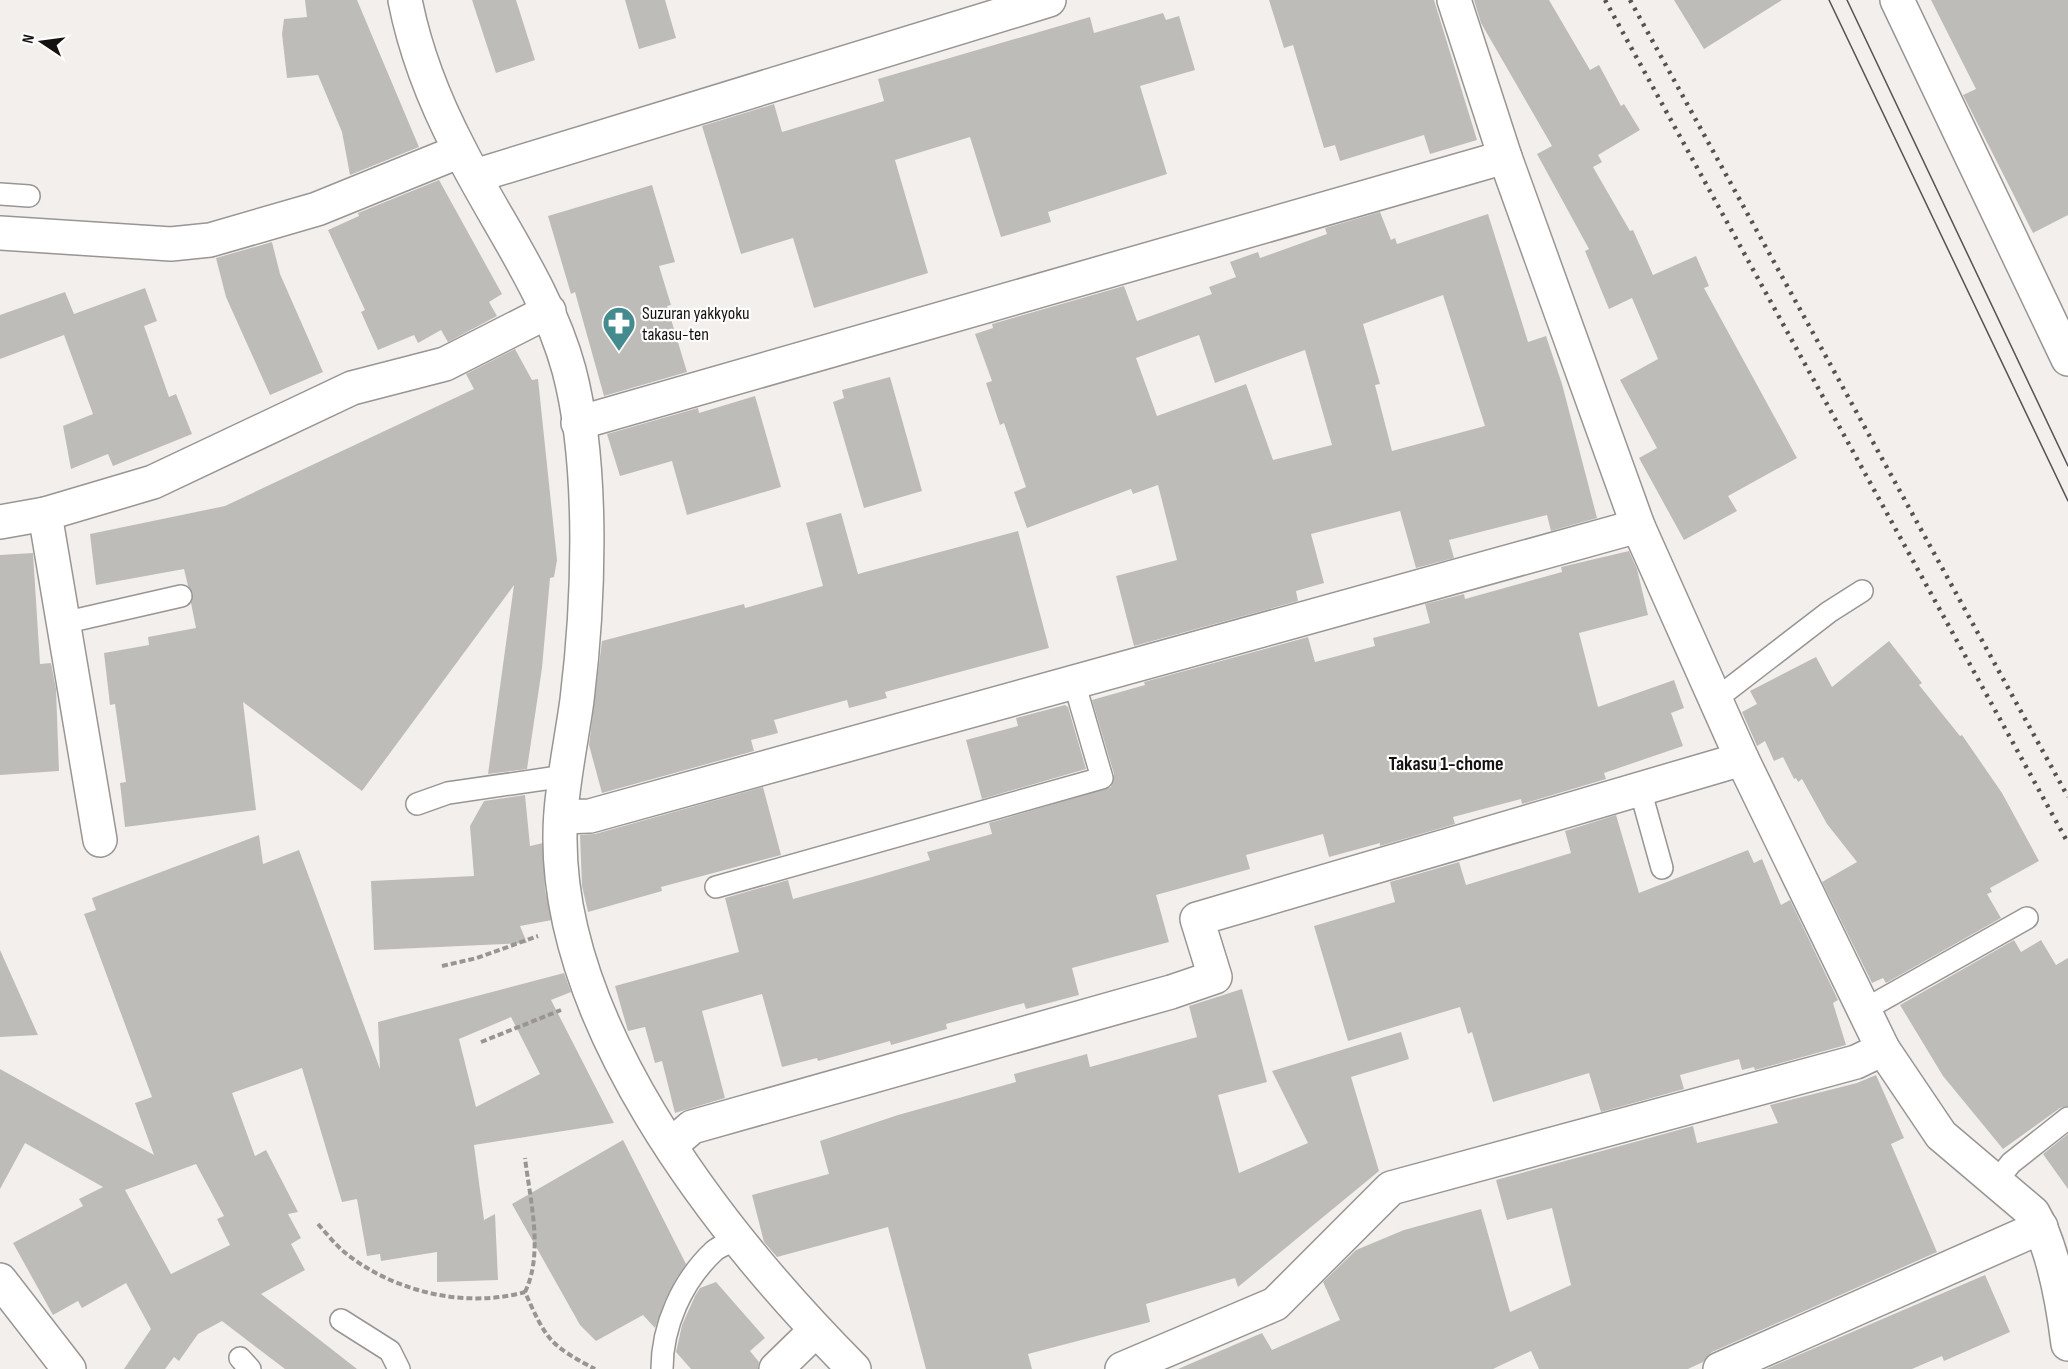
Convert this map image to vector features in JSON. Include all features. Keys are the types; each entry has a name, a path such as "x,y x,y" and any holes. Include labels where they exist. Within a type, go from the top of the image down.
{"street":[{"path":"405,0 409,22 434,96 467,164 549,311 569,371 578,423 586,513 584,606 577,697 561,817 563,899 579,965 630,1076 671,1144 768,1279 854,1369"},
{"path":"0,233 171,244 210,240 467,164 1049,0"},
{"path":"1454,0 1505,157 1638,526 1742,759 1883,1048 1941,1136 2033,1213 2041,1227 2050,1256 2068,1344"},
{"path":"1897,0 2068,359"},
{"path":"578,423 1505,157"},
{"path":"0,522 45,514 153,482 352,388 445,364 549,311"},
{"path":"45,514 100,840"},
{"path":"561,817 590,816 1638,526"},
{"path":"671,1144 692,1127 1159,996 1215,977 1197,919 1742,759"},
{"path":"1122,1369 1275,1304 1391,1188 1833,1069 1856,1062 1883,1048"},
{"path":"1720,1369 2041,1227"},
{"path":"3,1290 69,1369"},
{"path":"776,1369 816,1330"}],"lane":[{"path":"0,194 29,196"},
{"path":"1716,699 1829,612 1862,591"},
{"path":"63,623 181,596"},
{"path":"716,887 1102,778 1074,682"},
{"path":"417,804 448,793 565,776"},
{"path":"1640,789 1662,868"},
{"path":"1864,1010 2027,918"},
{"path":"1995,1183 2011,1163 2068,1118"},
{"path":"662,1369 666,1330 681,1292 715,1250 739,1238"},
{"path":"341,1320 390,1351 399,1369"}],"path":[{"path":"442,966 477,958 570,924"},
{"path":"481,1042 592,997"},
{"path":"525,1158 534,1234 531,1279 525,1292 542,1329 557,1348 595,1369"},
{"path":"318,1224 343,1251 379,1274 412,1288 456,1298 485,1298 525,1292"}],"building":[{"path":"305,0 357,0 419,147 350,175 342,132 318,75 287,78 282,34 284,19 307,17"},
{"path":"472,0 516,0 535,60 496,73"},
{"path":"625,0 665,0 676,38 639,49"},
{"path":"1269,0 1434,0 1477,140 1430,154 1424,135 1340,161 1335,145 1324,148 1293,45 1284,48"},
{"path":"1474,0 1549,0 1590,70 1599,65 1621,106 1624,104 1640,130 1598,155 1602,162 1593,167 1630,231 1633,230 1653,275 1696,256 1709,286 1704,288 1797,458 1728,496 1737,511 1684,540 1639,458 1657,448 1620,380 1658,359 1632,298 1609,309 1585,251 1589,249 1537,154 1552,146 1481,23"},
{"path":"1674,0 1782,0 1704,49"},
{"path":"1931,0 2068,0 2068,215 2033,233 1963,95 1976,89"},
{"path":"1163,13 1166,20 1179,16 1195,70 1140,86 1167,174 1048,212 1051,222 1001,237 970,137 895,160 928,273 814,308 793,238 741,254 702,126 774,104 782,132 884,101 878,79 1090,17 1094,33"},
{"path":"439,180 502,294 489,302 497,316 448,342 441,330 418,343 414,335 378,350 361,312 365,310 328,230 359,216 358,213"},
{"path":"652,185 675,262 659,266 671,305 667,306 687,372 604,396 575,292 571,294 548,216"},
{"path":"1380,212 1391,240 1395,238 1397,244 1488,214 1528,342 1546,336 1562,384 1597,518 1551,531 1547,515 1449,540 1454,558 1416,568 1400,511 1311,534 1324,583 1296,591 1298,601 1134,646 1116,576 1177,560 1158,485 1133,494 1131,489 1027,528 1014,492 1026,487 1004,423 1000,425 986,383 992,381 975,334 993,328 992,324 1124,286 1137,321 1212,294 1209,287 1236,277 1230,262 1258,252 1260,258 1327,234 1325,228","holes":["1443,295 1485,426 1392,451 1375,385 1380,384 1363,324","1199,335 1215,383 1305,350 1332,445 1273,460 1246,384 1157,416 1136,358"]},
{"path":"272,242 280,274 323,372 270,395 226,297 216,258"},
{"path":"145,288 157,321 144,326 169,397 176,394 192,434 113,466 108,454 71,469 63,426 93,414 64,335 0,359 0,315 65,292 74,314"},
{"path":"515,349 532,380 538,379 557,560 554,577 550,578 542,668 527,769 488,774 514,585 362,791 243,702 256,810 125,827 120,783 126,782 115,704 110,705 104,653 149,645 148,637 196,628 191,603 193,594 188,586 184,569 96,585 90,534 225,506 474,389 466,374"},
{"path":"890,377 922,491 864,508 833,402 844,398 842,390"},
{"path":"755,396 781,487 687,515 672,461 620,476 607,434 698,408 699,413"},
{"path":"841,513 858,574 1018,531 1049,648 885,692 887,698 849,708 847,700 774,720 778,733 751,740 754,751 602,793 589,745 602,641 744,604 745,608 823,586 806,523"},
{"path":"1629,551 1637,569 1648,615 1579,633 1598,707 1674,680 1684,708 1671,713 1683,746 1604,773 1606,779 1522,804 1521,799 1453,817 1455,824 1380,846 1380,843 1329,857 1323,834 1246,855 1250,869 1156,895 1169,942 1072,968 1079,995 1026,1009 1024,1003 946,1024 947,1029 891,1045 890,1041 818,1061 817,1058 782,1067 762,994 702,1011 725,1098 675,1113 662,1061 655,1063 645,1027 628,1031 615,986 739,952 725,898 788,880 793,899 872,877 930,860 927,852 992,834 989,823 1111,787 1114,774 1092,700 1145,685 1144,682 1308,637 1315,662 1375,646 1373,638 1430,623 1425,604 1464,594 1465,599 1562,572 1561,567"},
{"path":"33,553 40,664 51,663 56,689 59,771 0,775 0,555"},
{"path":"1889,641 1922,683 1919,685 1960,736 1962,735 2002,793 2039,861 1990,888 1992,892 1987,894 2001,918 1886,983 1883,978 1872,983 1822,882 1857,862 1827,824 1802,779 1798,782 1796,778 1794,779 1783,757 1774,761 1765,741 1757,746 1742,712 1757,704 1750,691 1816,657 1832,687"},
{"path":"1065,705 1068,707 1086,769 982,799 966,740 1018,726 1016,718"},
{"path":"763,787 781,855 661,887 662,891 588,912 582,886 580,835 595,834"},
{"path":"525,795 530,846 543,843 545,889 552,920 520,926 527,943 374,950 371,881 474,876 470,826 484,801"},
{"path":"1616,815 1639,893 1748,850 1754,863 1762,859 1781,905 1790,900 1838,1000 1833,1003 1846,1045 1755,1070 1754,1067 1742,1070 1739,1059 1680,1075 1684,1089 1601,1112 1589,1073 1493,1102 1472,1032 1468,1034 1460,1007 1348,1041 1314,926 1395,902 1390,882 1459,862 1466,885 1571,853 1565,831"},
{"path":"259,835 263,864 299,850 380,1069 378,1022 564,973 571,992 551,1000 614,1123 474,1145 484,1220 495,1214 498,1280 437,1282 437,1252 381,1261 380,1254 367,1256 357,1199 342,1202 302,1068 232,1093 255,1156 266,1150 298,1212 288,1214 301,1238 291,1244 305,1270 261,1294 357,1369 285,1369 222,1321 198,1334 179,1361 174,1357 165,1369 124,1369 151,1329 126,1283 82,1308 78,1301 53,1315 13,1243 83,1206 79,1199 103,1187 25,1143 0,1189 0,1069 154,1155 135,1103 152,1097 84,914 96,910 92,898","holes":["511,1017 540,1074 476,1107 459,1039","196,1164 224,1216 217,1219 230,1245 171,1274 125,1190"]},
{"path":"2014,940 2021,952 2041,940 2056,965 2068,958 2068,1106 2060,1108 2003,1149 1943,1076 1900,1005"},
{"path":"0,950 38,1035 0,1037"},
{"path":"1242,989 1267,1082 1218,1095 1239,1173 1308,1143 1272,1071 1401,1032 1409,1059 1351,1077 1379,1171 1238,1287 1235,1278 1146,1304 1150,1322 1028,1354 1032,1369 926,1369 888,1227 777,1257 764,1242 752,1195 829,1174 820,1141 898,1115 1016,1082 1014,1074 1087,1054 1090,1067 1197,1037 1189,1006"},
{"path":"1876,1075 1904,1138 1891,1144 1937,1252 1712,1352 1703,1362 1688,1369 1539,1369 1531,1351 1493,1369 1178,1369 1262,1333 1272,1350 1340,1320 1323,1282 1356,1250 1404,1230 1481,1209 1510,1312 1571,1285 1552,1208 1507,1220 1496,1180 1693,1126 1697,1143 1778,1123 1770,1105 1857,1083"},
{"path":"2068,1134 2068,1189 2043,1154"},
{"path":"623,1140 686,1264 665,1300 655,1328 643,1315 596,1341 580,1325 512,1204"},
{"path":"1985,1275 2010,1332 1944,1361 1942,1356 1912,1369 1766,1369"},
{"path":"716,1282 765,1338 750,1351 759,1362 758,1369 691,1369 676,1352 682,1325 695,1296 700,1288"}],"tram line":[{"path":"1829,0 2068,501"},
{"path":"1847,0 2068,466"}],"railway":[{"path":"1605,0 2068,843"},
{"path":"1630,0 2068,797"}],"place":[{"name":"Suzuran yakkyoku takasu-ten","path":"619,352"}],"district":[{"name":"Takasu 1-chome","path":"1446,764"}]}
